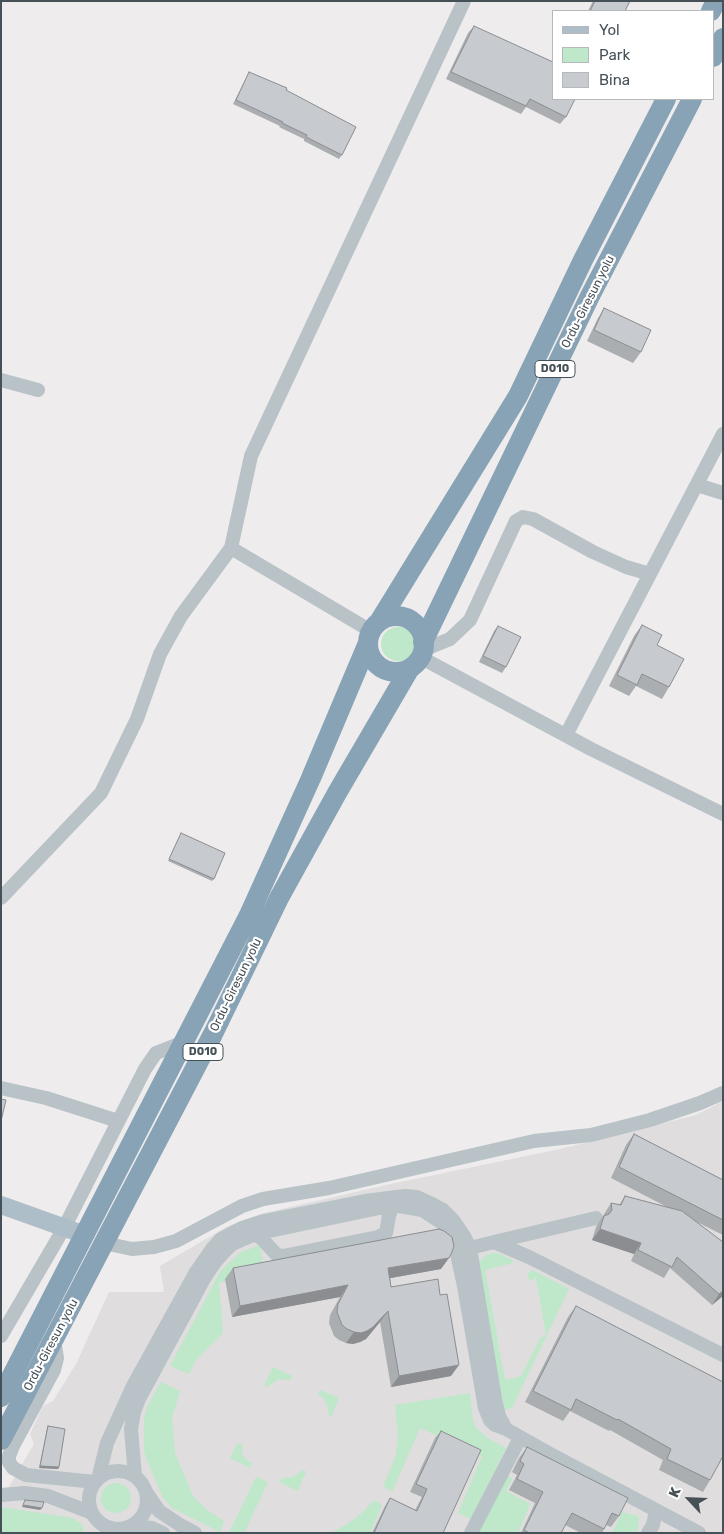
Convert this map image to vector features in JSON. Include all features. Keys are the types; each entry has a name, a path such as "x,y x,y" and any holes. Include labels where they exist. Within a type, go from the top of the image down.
{"highway":[{"path":"714,56 723,38"},
{"name":"Ordu-Giresun yolu","path":"1,1397 249,915 312,778 373,632 518,396 583,260 665,100"},
{"name":"Ordu-Giresun yolu","path":"1,1440 212,1034 279,898 337,793 419,654 590,296 691,100"},
{"path":"398,616 407,619 415,624 421,633 419,654 402,671 385,670 372,659 369,651 373,632 388,617 398,616"}],"main road":[{"path":"1,1205 85,1235"}],"street":[{"path":"1,898 101,793 137,719 160,654 181,616 231,548 251,456 464,1"},
{"path":"1,380 38,390"},
{"path":"566,735 723,434"},
{"path":"697,485 723,493"},
{"path":"419,654 450,639 470,620 516,521 522,516 533,519 593,552 626,567 650,574"},
{"path":"231,548 373,632"},
{"path":"419,654 566,735 723,814"},
{"path":"1,1336 64,1228 144,1069 156,1053 184,1042"},
{"path":"1,1088 46,1098 118,1121"},
{"path":"104,1243 132,1249 154,1247 176,1241 242,1206 263,1199 329,1188 534,1141 591,1135 650,1120 700,1104 723,1093"},
{"path":"146,1492 147,1502 139,1520 122,1529 102,1529 89,1504 89,1495 96,1480 107,1443 132,1386 196,1272 212,1249 230,1233 264,1221 365,1201 405,1196 417,1197 443,1210 464,1236 470,1248 495,1399 499,1416 506,1430"},
{"path":"135,1476 131,1429 139,1399 205,1277 215,1262 232,1244 254,1234 379,1208 399,1206 422,1210 442,1223 450,1232 456,1248 485,1408 490,1420 495,1425 656,1510 673,1527 699,1533"},
{"path":"254,1234 262,1239 277,1255 283,1256 378,1237 386,1233 392,1207"},
{"path":"470,1248 596,1218"},
{"path":"494,1242 537,1260 723,1355"},
{"path":"54,1340 57,1358 54,1370 9,1456 9,1462 13,1468 26,1475 96,1480 106,1473 126,1472 135,1476 142,1484 159,1511 195,1533"},
{"path":"471,1533 520,1438"},
{"path":"1,1495 24,1493 48,1496 92,1513"},
{"path":"648,1533 653,1525 656,1510"},
{"path":"130,1526 152,1528 163,1533"}],"shaded area":[{"path":"723,1101 723,1533 1,1533 1,1500 34,1444 30,1434 43,1406 53,1401 76,1364 109,1292 164,1292 160,1266 228,1226 264,1213 386,1185 560,1149 696,1115"}],"green space":[{"path":"398,627 410,632 415,644 410,656 398,661 386,656 381,644 386,632"},
{"path":"260,1245 264,1269 219,1283 223,1333 196,1360 189,1374 170,1366 221,1270 241,1252"},
{"path":"493,1253 512,1260 513,1263 485,1270 505,1380 521,1376 540,1338 546,1335 536,1278 529,1281 528,1273 532,1270 569,1289 512,1408 504,1410 478,1264 486,1255"},
{"path":"273,1367 292,1376 290,1380 279,1379 267,1387 264,1385"},
{"path":"161,1382 180,1391 172,1418 175,1453 193,1496 206,1509 224,1521 220,1532 172,1508 162,1496 144,1452 144,1419 147,1407"},
{"path":"320,1390 339,1398 331,1417 323,1397 318,1394"},
{"path":"470,1393 473,1421 477,1429 489,1439 506,1448 471,1519 458,1513 482,1456 420,1428 392,1492 383,1486 396,1455 398,1432 395,1405"},
{"path":"238,1443 243,1445 242,1454 252,1463 250,1468 230,1458"},
{"path":"303,1470 306,1471 298,1491 279,1482 282,1478 293,1477"},
{"path":"506,1474 512,1479 506,1491 530,1504 518,1533 477,1533"},
{"path":"256,1477 268,1482 244,1533 229,1533"},
{"path":"116,1483 122,1484 130,1492 130,1504 122,1512 116,1513 110,1512 102,1504 101,1498 102,1492 110,1484"},
{"path":"374,1500 382,1505 370,1533 331,1533 361,1514"},
{"path":"1,1507 73,1518 83,1525 83,1533 1,1533"},
{"path":"622,1512 638,1516 637,1533 632,1531 631,1533 612,1533"}],"building":[{"path":"595,1 630,1 626,10 590,10"},
{"path":"474,26 552,62 552,100 574,100 566,117 530,99 526,106 451,72"},
{"path":"249,72 287,88 286,90 356,127 342,155 306,137 307,135 283,122 236,100"},
{"path":"604,308 651,330 641,352 594,330"},
{"path":"642,625 662,635 657,645 684,659 669,687 642,674 637,685 617,675"},
{"path":"498,626 521,637 506,667 483,656"},
{"path":"181,833 225,853 214,879 169,859"},
{"path":"1,1099 6,1100 1,1121"},
{"path":"634,1134 723,1180 723,1220 619,1167"},
{"path":"625,1196 682,1211 723,1242 723,1291 719,1294 677,1257 672,1267 638,1250 641,1243 600,1229 604,1216 612,1210 611,1203 621,1205"},
{"path":"439,1229 452,1237 454,1246 449,1258 388,1268 391,1287 438,1279 440,1295 447,1294 459,1365 399,1376 388,1311 373,1327 361,1333 354,1332 342,1325 337,1312 338,1304 348,1285 240,1306 233,1268"},
{"path":"576,1306 723,1382 723,1456 710,1480 667,1459 671,1449 618,1419 576,1399 571,1410 533,1391"},
{"path":"48,1426 65,1429 59,1467 40,1466"},
{"path":"441,1431 481,1450 443,1533 374,1533 390,1498 417,1511 427,1489 416,1484"},
{"path":"527,1447 628,1498 619,1516 612,1513 604,1529 572,1513 561,1533 529,1533 524,1530 543,1492 517,1479 524,1464 520,1461"},
{"path":"25,1500 44,1502 42,1508 23,1505"}]}
